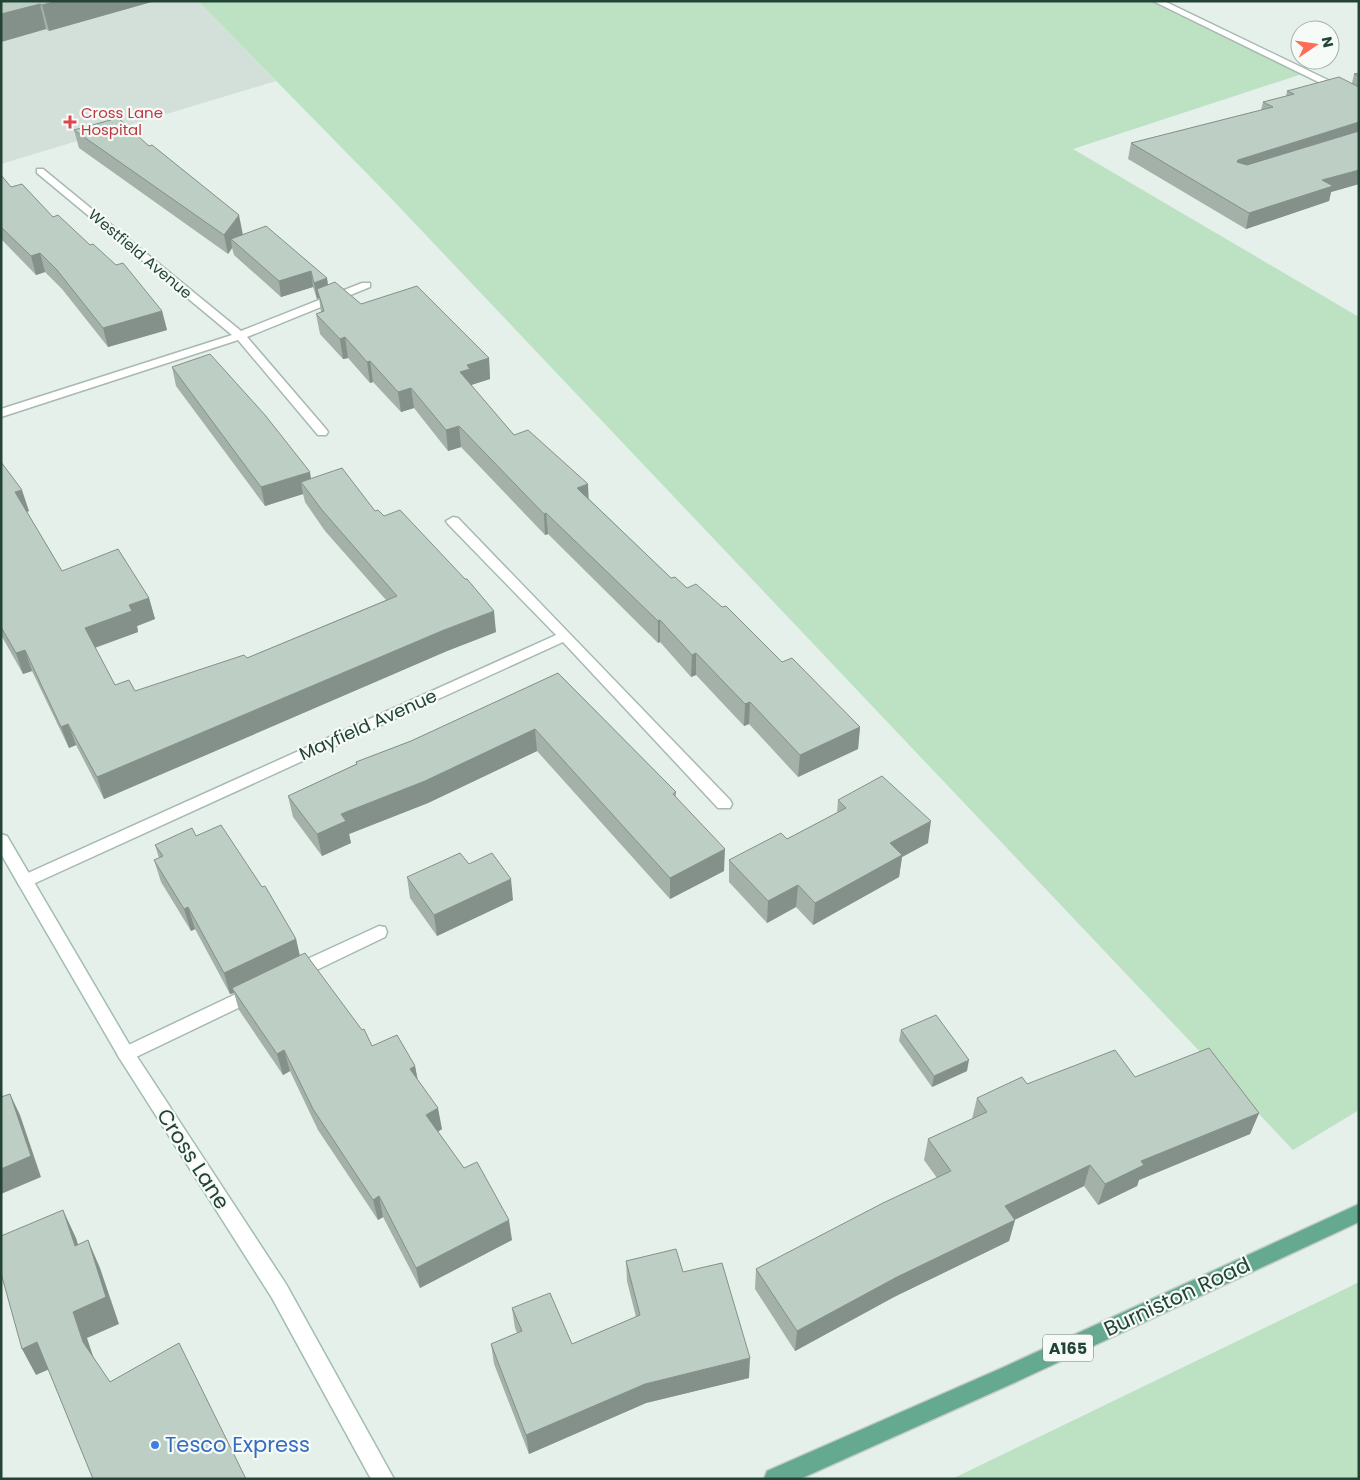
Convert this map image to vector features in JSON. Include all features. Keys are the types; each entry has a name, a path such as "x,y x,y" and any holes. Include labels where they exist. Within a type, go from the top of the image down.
{"main road":[{"name":"Burniston Road","path":"775,1479 1011,1374 1359,1213"}],"street":[{"path":"1157,1 1359,99"},
{"name":"Westfield Avenue","path":"40,171 240,336 322,432"},
{"path":"1,413 240,336 366,285"},
{"path":"452,521 565,636 724,804"},
{"name":"Mayfield Avenue","path":"25,881 565,636"},
{"name":"Cross Lane","path":"1,840 126,1054 279,1291 383,1479"},
{"path":"126,1054 379,932"}],"shaded area":[{"name":"Cross Lane Hospital","path":"1,1 198,1 276,81 1,164"}],"green space":[{"path":"198,1 1157,1 1290,66 1290,70 1299,70 1305,73 1073,149 1359,317 1359,1110 1293,1150 386,193"},
{"path":"1359,1282 1359,1479 952,1479 1341,1291"}],"building":[{"path":"1,1 57,1 1,14"},
{"path":"1339,77 1359,87 1359,122 1238,160 1237,162 1247,165 1359,131 1359,170 1322,180 1333,186 1249,213 1131,143 1273,107 1263,102 1294,94 1287,91"},
{"path":"118,118 149,146 152,145 239,215 224,235 74,130"},
{"path":"1,175 11,187 22,184 53,217 58,215 90,245 93,244 116,265 123,263 162,311 103,328 57,270 40,253 31,256 1,227"},
{"path":"266,226 327,278 314,283 311,271 279,281 231,239"},
{"path":"335,282 361,304 417,286 489,358 467,365 470,369 460,372 514,435 528,430 588,484 577,488 671,578 675,577 687,588 696,584 722,607 726,606 782,662 792,658 860,727 800,755 750,702 745,704 696,653 692,655 660,620 658,621 546,513 544,514 459,426 446,430 411,388 398,392 370,361 367,362 345,337 340,339 316,314 324,311 317,289"},
{"path":"210,354 265,415 310,472 261,487 172,367"},
{"path":"1,462 22,490 15,492 62,571 118,549 149,598 129,605 132,611 85,628 115,685 129,680 135,691 244,655 247,658 397,596 322,510 301,482 342,468 375,511 378,510 384,516 400,510 467,579 494,611 444,630 97,777 68,724 61,727 25,650 16,653 1,627"},
{"path":"558,673 676,792 673,794 725,849 670,878 535,729 425,781 341,814 346,821 317,834 288,796 357,764 356,762 411,741"},
{"path":"882,776 931,821 890,843 902,855 815,903 798,885 768,901 729,860 781,833 787,839 846,808 838,800"},
{"path":"221,825 262,887 265,886 296,939 224,973 188,907 184,909 154,860 163,856 155,845 192,828 196,836"},
{"path":"460,853 469,864 492,853 511,879 434,915 407,877"},
{"path":"305,953 362,1030 364,1029 372,1046 397,1035 415,1066 410,1069 438,1108 426,1115 464,1168 477,1162 509,1220 416,1268 379,1196 373,1200 313,1109 284,1050 277,1054 232,988"},
{"path":"936,1015 969,1060 934,1076 901,1030"},
{"path":"1209,1048 1259,1113 1141,1161 1144,1165 1105,1184 1090,1165 1005,1206 1015,1220 897,1277 797,1331 756,1269 883,1203 951,1171 928,1139 987,1112 977,1098 1022,1077 1027,1084 1115,1050 1135,1077"},
{"path":"10,1094 31,1156 1,1169 1,1097"},
{"path":"63,1210 75,1246 88,1240 106,1297 73,1312 83,1342 110,1382 179,1343 246,1479 93,1479 37,1342 22,1349 1,1273 1,1236"},
{"path":"676,1249 683,1272 722,1263 750,1358 645,1384 526,1435 491,1344 522,1331 512,1308 550,1293 572,1344 640,1315 626,1261"}],"place":[{"name":"Cross Lane Hospital","path":"70,122"},
{"name":"Tesco Express","path":"155,1445"}]}
